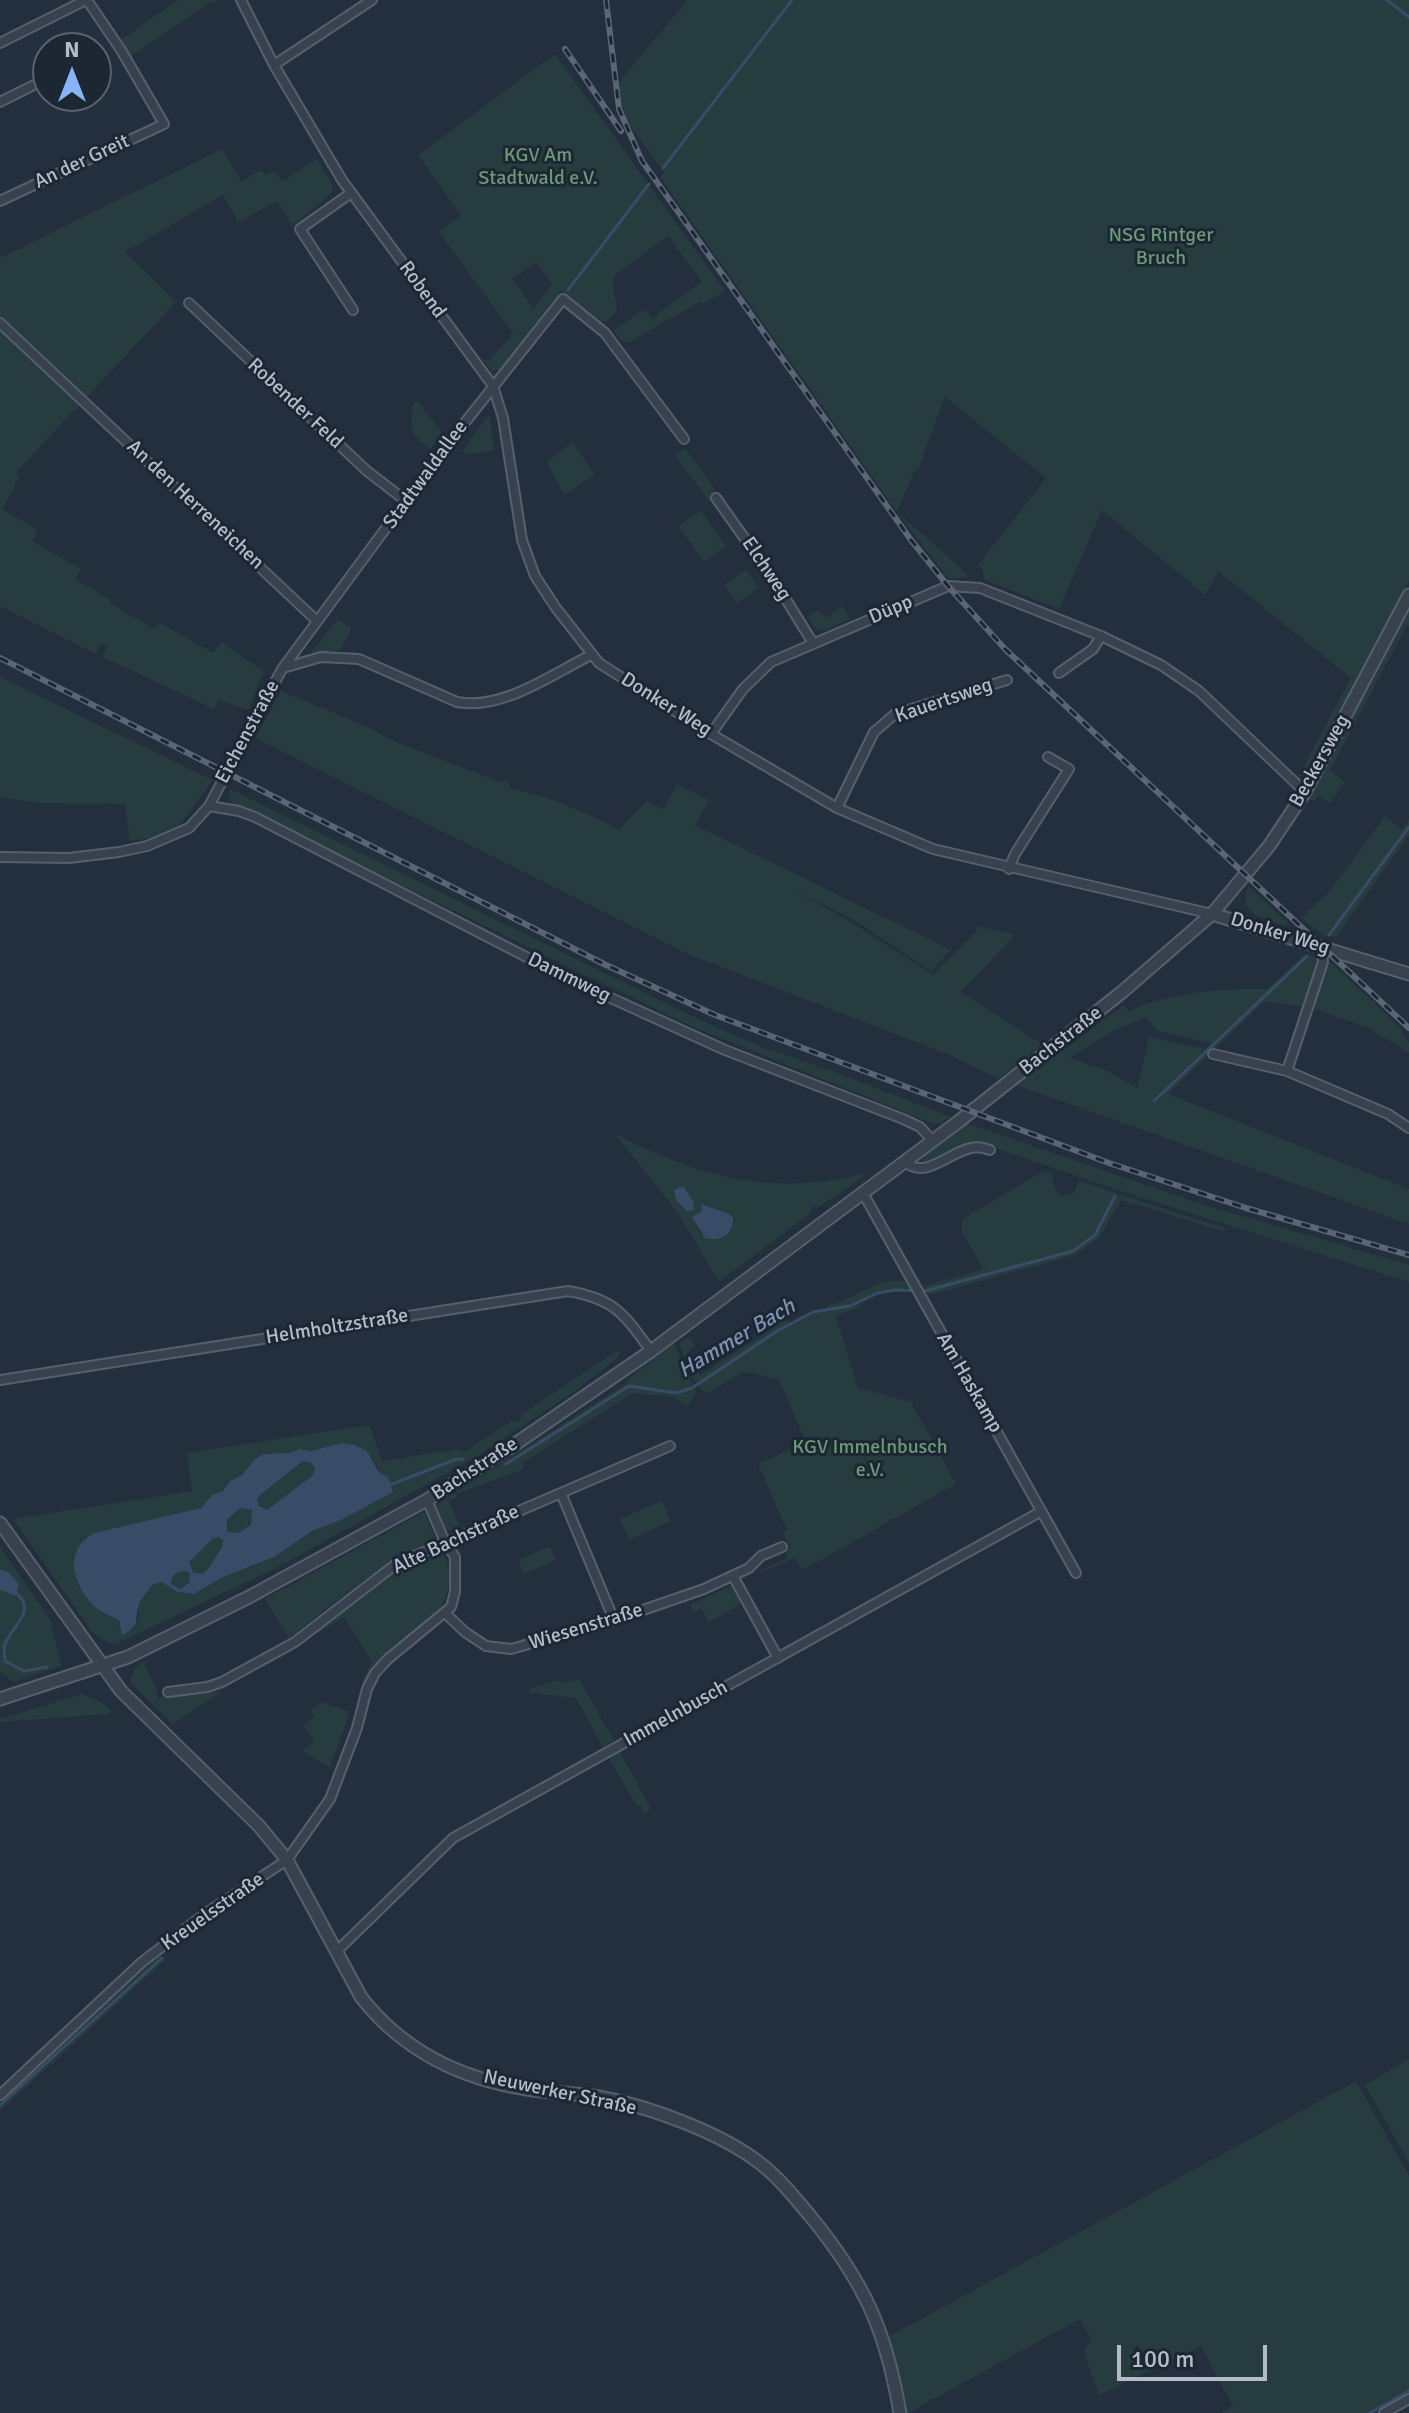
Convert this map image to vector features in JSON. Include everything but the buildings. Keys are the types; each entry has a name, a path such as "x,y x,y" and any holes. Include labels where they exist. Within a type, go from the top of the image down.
{"street":[{"path":"0,43 86,0"},
{"name":"An der Greit","path":"0,201 164,124 121,50 86,0"},
{"name":"Robend","path":"241,0 274,65 351,193 493,386"},
{"path":"274,65 372,0"},
{"path":"0,102 32,86"},
{"path":"351,193 300,229 353,310"},
{"name":"Stadtwaldallee","path":"282,669 493,386 563,299 605,333 620,350 684,439"},
{"name":"Robender Feld","path":"189,303 356,460 406,501"},
{"name":"An den Herreneichen","path":"0,323 317,621"},
{"name":"Donker Weg","path":"493,386 503,418 522,540 535,576 599,663 837,808 933,849 1212,914 1409,974"},
{"name":"Elchweg","path":"716,498 772,577 813,643"},
{"name":"Düpp","path":"711,734 743,689 771,662 948,586 980,588 1101,636 1161,665 1199,691 1305,792"},
{"name":"Beckersweg","path":"1212,914 1269,846 1305,792 1409,595"},
{"path":"1059,673 1093,649 1101,636"},
{"name":"Eichenstraße","path":"0,857 69,858 139,849 189,828 209,806 282,669 321,657 359,659 457,702 473,705 497,702 591,655"},
{"name":"Kauertsweg","path":"837,808 874,732 895,714 1007,680"},
{"path":"1009,869 1069,769 1048,757"},
{"name":"Dammweg","path":"209,806 255,817 567,978 725,1050 912,1123 933,1141"},
{"name":"Bachstraße","path":"0,1699 128,1657 226,1609 427,1500 508,1449 651,1351 933,1141 1122,992 1212,914"},
{"path":"1287,1071 1323,962 1322,947"},
{"path":"1213,1054 1287,1071 1376,1109 1409,1128"},
{"path":"905,1162 923,1170 967,1148 990,1150"},
{"name":"Am Haskamp","path":"863,1193 1076,1573"},
{"name":"Helmholtzstraße","path":"0,1380 568,1291 594,1295 613,1304 651,1351"},
{"name":"Alte Bachstraße","path":"168,1692 207,1687 295,1642 396,1564 670,1446"},
{"path":"561,1493 614,1620"},
{"path":"427,1500 455,1557 451,1607 445,1613"},
{"name":"Immelnbusch","path":"337,1951 453,1838 1040,1512"},
{"name":"Neuwerker Straße","path":"0,1523 121,1691 259,1826 287,1860 361,1997 376,2016 397,2036 457,2070 497,2083 599,2097 632,2106 727,2141 762,2165 796,2199 844,2257 878,2324 888,2354 900,2413"},
{"name":"Wiesenstraße","path":"445,1613 486,1646 511,1649 614,1620 733,1576 749,1568 761,1556 782,1547"},
{"path":"733,1576 778,1658"},
{"name":"Kreuelsstraße","path":"0,2095 142,1962 206,1913 287,1860 330,1799 375,1673 445,1613"},
{"path":"1384,2413 1409,2399"}],"green space":[{"path":"178,0 222,0 211,2 131,56 121,40"},
{"name":"NSG Rintger Bruch","path":"688,0 1409,0 1409,581 1306,774 1298,777 1351,678 1218,571 1205,595 1102,510 1059,609 985,580 983,570 977,566 1046,478 945,397 918,470 915,470 897,512 660,177 664,172 626,120 617,84"},
{"name":"KGV Am Stadtwald e.V.","path":"555,54 725,291 703,304 701,301 628,343 623,342 613,331 641,311 646,311 653,320 702,282 668,236 616,274 613,281 617,311 607,321 601,321 562,291 504,366 491,371 483,359 489,361 513,333 439,232 461,215 418,155","holes":["536,262 552,284 533,308 513,279"]},
{"path":"222,149 241,181 261,170 266,175 275,171 282,181 317,159 332,184 333,192 292,226 277,201 238,222 223,195 125,252 176,302 18,470 16,474 20,476 2,509 38,530 32,541 81,569 75,579 111,600 110,603 154,629 159,622 213,653 222,642 264,672 248,710 219,700 214,709 103,657 107,646 101,643 96,654 0,606 0,258"},
{"path":"417,401 442,432 430,449 412,429 412,412"},
{"path":"489,415 494,450 467,455 462,451"},
{"path":"572,442 595,475 564,495 547,462"},
{"path":"685,448 718,494 709,501 675,455"},
{"path":"700,510 726,546 704,562 678,526"},
{"path":"897,512 966,573 967,577 948,579"},
{"path":"746,570 759,588 737,603 724,585"},
{"path":"842,606 850,619 822,631 815,628 808,617 817,610 826,618"},
{"path":"1409,609 1409,626 1330,770 1345,783 1329,803 1319,795 1315,801 1308,798"},
{"path":"338,619 351,628 341,650 311,653"},
{"path":"0,677 213,780 178,827 154,837 130,841 125,804 38,803 0,797"},
{"path":"281,691 396,742 500,782 509,781 509,788 566,805 619,830 646,801 664,809 677,784 709,800 695,825 951,950 931,971 852,919 791,888 933,975 976,932 977,926 1015,935 961,992 1042,1044 999,1079 950,1055 688,954 255,738"},
{"path":"230,789 696,1018 759,1046 951,1117 941,1123 932,1123 693,1027 234,804 229,799"},
{"path":"1385,816 1402,829 1409,820 1409,835 1336,937 1323,935 1301,918 1330,891"},
{"path":"1248,886 1287,922 1287,926 1255,915 1250,910 1245,896"},
{"path":"1305,954 1320,959 1304,1007 1265,1001 1168,1094 1409,1189 1409,1224 1016,1085 1124,1005 1129,1011 1180,995 1267,989","holes":["1146,1017 1157,1031 1211,1043 1205,1049 1149,1037 1137,1088 1108,1071 1069,1058 1113,1031"]},
{"path":"1327,962 1333,964 1403,1030 1401,1032 1409,1043 1409,1053 1367,1027 1311,1008"},
{"path":"966,1123 1201,1204 1409,1265 1409,1282 1124,1192 978,1142 923,1161 922,1158"},
{"path":"614,1133 677,1162 739,1179 802,1183 870,1172 817,1208 810,1209 812,1212 719,1282 678,1213","holes":["701,1205 711,1240 701,1234 692,1217 702,1211"]},
{"path":"1044,1171 1051,1174 1056,1191 1062,1196 1074,1193 1079,1181 1224,1228 1223,1231 1121,1200 1099,1238 1075,1255 929,1295 924,1286 983,1269 962,1231 962,1219"},
{"name":"KGV Immelnbusch e.V.","path":"887,1281 906,1281 912,1292 892,1291 872,1296 859,1301 860,1307 836,1316 858,1388 911,1402 956,1484 803,1570 795,1558 762,1572 788,1558 785,1551 790,1548 783,1532 787,1530 758,1464 811,1440 810,1436 804,1438 779,1379 743,1372 706,1394 693,1379 679,1343 689,1337 695,1346 686,1353 700,1375 787,1319 789,1323"},
{"path":"674,1343 696,1392 688,1405 673,1397 633,1393 522,1463 524,1469 456,1494 457,1497 449,1501 460,1526 450,1531 445,1528 436,1505 627,1383"},
{"path":"620,1349 618,1358 579,1388 479,1455 284,1564 116,1644 108,1643 92,1632 13,1519 192,1491 187,1453 369,1425 382,1461 458,1449 466,1451 512,1421 519,1422 521,1415","holes":["342,1443 372,1458 392,1492 341,1520 312,1531 274,1557 223,1577 194,1594 177,1592 162,1582 152,1585 138,1605 139,1619 119,1628 119,1621 85,1538 94,1533 201,1508 212,1495 223,1491 230,1481 242,1475 253,1460 263,1454 291,1453 300,1449 311,1451"]},
{"path":"303,1461 315,1468 313,1475 267,1510 259,1505 257,1500 260,1495"},
{"path":"662,1501 671,1521 629,1540 620,1519"},
{"path":"240,1508 252,1510 251,1525 238,1533 226,1532 229,1518"},
{"path":"424,1512 436,1540 378,1571 289,1638 265,1599"},
{"path":"218,1536 223,1544 208,1569 202,1574 193,1572 188,1562"},
{"path":"550,1546 556,1560 524,1574 518,1560"},
{"path":"0,1547 50,1619 62,1666 13,1682 0,1671 0,1590 16,1595 8,1572 0,1569"},
{"path":"442,1552 449,1570 449,1582 440,1608 380,1660 368,1682 362,1682 372,1662 344,1617 308,1639 392,1575 427,1556"},
{"path":"185,1571 190,1573 189,1583 180,1589 171,1584 172,1577"},
{"path":"730,1586 741,1604 709,1622 701,1608 694,1612 690,1605"},
{"path":"154,1657 144,1665 156,1687 158,1698 209,1690 220,1693 172,1724 132,1684 130,1678 136,1667"},
{"path":"579,1679 614,1741 603,1747 576,1698 530,1693 530,1689 558,1680 560,1684"},
{"path":"82,1694 103,1703 111,1711 108,1714 0,1722 0,1719"},
{"path":"322,1702 350,1712 330,1767 302,1751 314,1742 303,1725 314,1717 310,1710"},
{"path":"620,1752 651,1809 644,1813 609,1758"},
{"path":"160,1954 165,1960 0,2111 0,2100"},
{"path":"1409,2059 1409,2163 1365,2085"},
{"path":"1356,2081 1409,2176 1409,2394 1374,2413 1221,2413 1233,2406 1201,2346 1099,2395 1084,2352 1091,2339 1080,2319 908,2413 888,2337"}],"water":[{"path":"683,1186 694,1203 693,1210 687,1211 676,1200 674,1190"},
{"path":"701,1204 733,1217 729,1233 716,1239 705,1238 692,1217 702,1211"},
{"path":"342,1443 367,1451 378,1471 388,1478 393,1492 341,1520 312,1531 274,1557 223,1577 194,1594 177,1592 162,1582 152,1585 140,1602 133,1628 122,1635 119,1620 98,1609 85,1595 76,1576 75,1557 84,1540 94,1533 201,1508 212,1495 223,1491 230,1481 242,1475 263,1454 290,1453 300,1449 311,1451","holes":["303,1461 315,1468 313,1475 267,1510 259,1506 257,1500","240,1508 252,1510 251,1525 238,1533 227,1532 227,1520","213,1538 223,1540 223,1545 208,1569 202,1574 193,1572 189,1562","178,1572 190,1573 189,1583 180,1589 171,1584 172,1577"]},
{"path":"0,1569 8,1572 19,1584 16,1596 0,1590"}],"waterway":[{"path":"663,168 792,0"},
{"path":"1387,0 1409,17"},
{"path":"568,290 649,184"},
{"name":"Hammer Bach","path":"1329,935 1409,827"},
{"name":"Hammer Bach","path":"1154,1101 1307,956"},
{"name":"Hammer Bach","path":"506,1464 629,1386 676,1393 692,1388 777,1331 813,1312 850,1306 878,1293 925,1291 1073,1251 1095,1235 1115,1196"},
{"name":"Hammer Bach","path":"387,1486 463,1459"},
{"name":"Hammer Bach","path":"16,1593 25,1607 24,1614 6,1641 5,1661 24,1671 47,1667"},
{"path":"215,1914 234,1899"},
{"path":"0,2105 162,1958"},
{"path":"1370,2413 1409,2391"}],"railway":[{"path":"606,0 619,109 642,161 911,540 1005,649 1409,1028"},
{"path":"565,49 621,131"},
{"path":"0,658 606,965 715,1015 1109,1163 1246,1208 1409,1255"}]}
